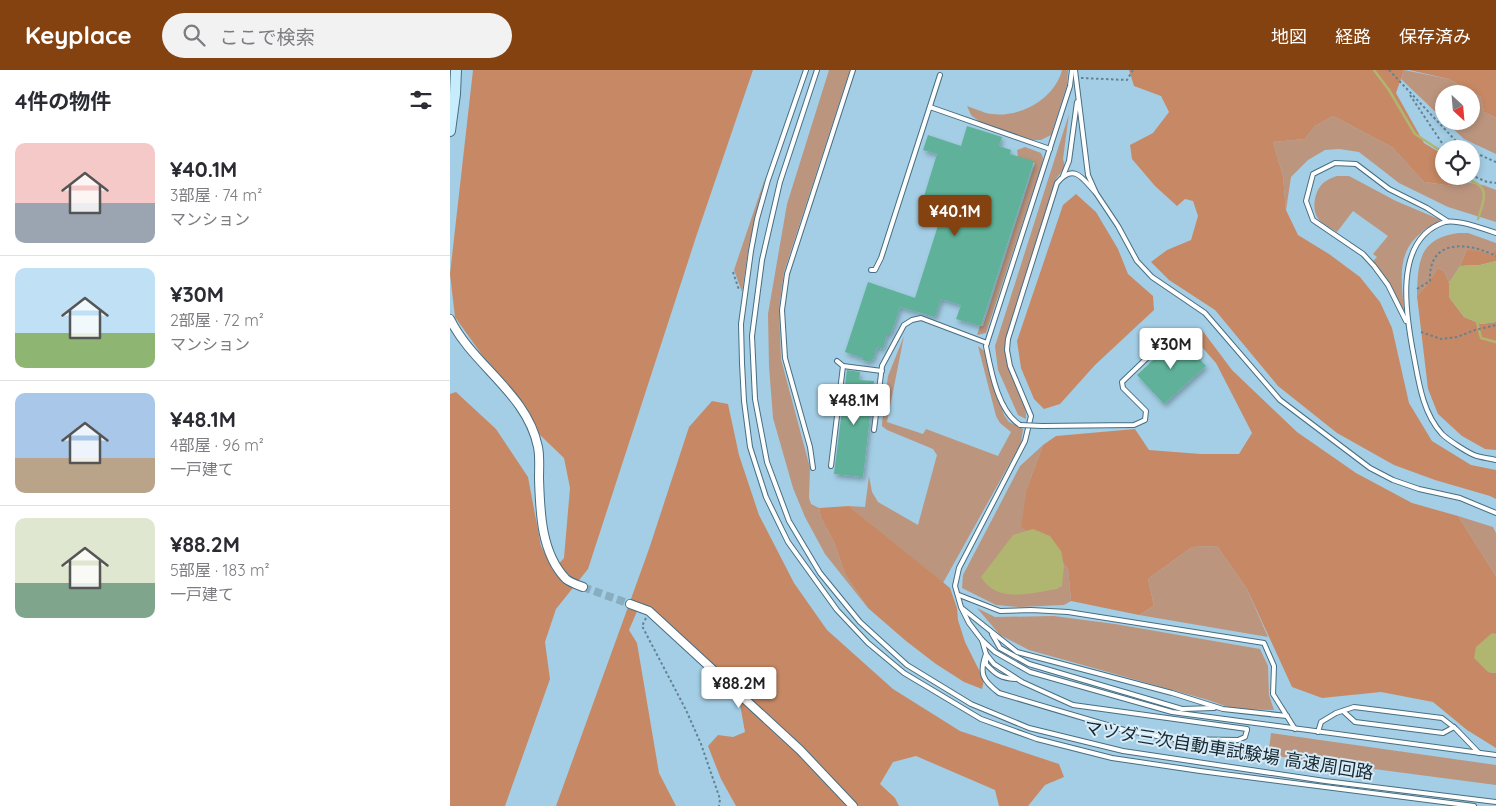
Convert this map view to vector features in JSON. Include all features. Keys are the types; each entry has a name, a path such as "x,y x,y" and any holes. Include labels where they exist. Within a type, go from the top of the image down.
{"street":[{"path":"450,131 456,70"},
{"path":"450,319 468,349 496,375 528,418 538,448 540,512 551,559 568,580 583,587"},
{"path":"630,604 649,611 800,750 853,806"}],"lane":[{"path":"806,70 768,180 757,219 741,324 742,363 750,447 766,497 788,542 837,610 868,643 904,673 981,719 1037,739 1112,758 1474,806"},
{"name":"マツダ三次自動車試験場 高速周回路","path":"817,70 780,182 762,260 752,336 755,399 767,462 790,521 820,573 860,622 907,665 971,704 1029,728 1123,751 1325,781 1496,802"},
{"path":"813,468 810,447 785,358 782,310 787,274 853,70"},
{"path":"1073,70 1076,78 1088,175 1096,193 1118,226 1137,261 1152,277 1205,313 1280,400 1370,468 1393,480 1419,489 1460,498 1496,513"},
{"path":"1073,70 1070,86 986,346 999,396 1011,419 1020,425 1134,425 1144,420 1146,411 1123,388 1122,382 1172,334"},
{"path":"871,270 875,270 880,258 940,75"},
{"path":"1078,96 1070,161 1063,176 1057,183 1008,339 1007,350 1010,366 1031,416 1025,441 959,568 956,586 969,623 982,640 996,652 1030,672 1172,712 1496,755"},
{"path":"930,107 1050,148"},
{"path":"1407,324 1388,285 1374,266 1363,254 1313,220 1306,202 1313,174 1335,163 1356,164 1389,189 1427,208 1447,221 1478,226 1496,233"},
{"path":"1063,176 1070,172 1078,174 1096,193"},
{"path":"1447,221 1431,228 1419,241 1412,254 1405,290 1407,324 1417,374 1426,410 1443,435 1473,455 1496,460"},
{"path":"874,430 882,366 904,325 912,320 921,318 987,343"},
{"path":"836,361 843,366 882,371"},
{"path":"831,466 843,366"},
{"path":"958,595 1000,611 1068,612 1264,643 1274,666 1273,694 1295,729"},
{"path":"962,607 1017,652 1172,693 1218,708"},
{"path":"991,632 1000,648 1029,664 1182,708 1218,708 1286,716"},
{"path":"982,640 986,654 986,664 1002,678 1018,679"},
{"path":"986,654 994,664 1018,679 1073,705 1247,730"},
{"path":"986,654 981,668 986,684 999,693 1124,730 1174,739 1238,740 1245,737 1248,722"},
{"path":"1318,732 1321,722 1336,713 1354,707 1442,718 1454,727 1479,753"},
{"path":"1343,710 1355,722 1443,733 1454,727"}],"path":[{"path":"1076,78 1127,80 1133,70"},
{"path":"1389,70 1455,140"},
{"path":"1407,89 1440,140"},
{"path":"1480,155 1496,162"},
{"path":"1480,179 1496,184"},
{"path":"1417,289 1430,281 1430,267 1439,253 1451,247 1466,246 1496,256"},
{"path":"1421,332 1441,340 1496,324"},
{"path":"649,611 642,626 686,710 701,744 720,799 719,806"}],"shaded area":[{"path":"473,70 753,70 696,237 588,569 556,609 545,642 550,679 505,806 450,806 450,394 456,392 496,429 528,477 541,546 553,570 564,558 570,488 564,458 538,433 517,395 482,355 455,317 450,274"},
{"path":"829,70 850,70 784,272 779,308 781,359 810,468 809,498 811,504 819,508 821,518 834,542 845,574 868,608 825,554 805,517 793,488 773,418 769,366 768,314 787,204"},
{"path":"1062,70 1068,70 1067,85 1051,135 1041,140 1033,140 981,123 971,115 967,106 986,113 1009,114 1021,111 1032,106 1051,91 1058,81"},
{"path":"1129,70 1404,70 1396,93 1424,143 1435,150 1435,184 1424,182 1392,147 1333,116 1315,126 1305,139 1273,142 1283,176 1286,210 1298,235 1329,254 1360,277 1380,302 1392,328 1409,403 1432,441 1471,465 1496,470 1496,499 1394,465 1337,433 1278,386 1215,310 1169,280 1151,262 1167,250 1191,240 1198,216 1193,201 1185,199 1177,206 1155,186 1132,159 1130,145 1153,133 1169,112 1161,96 1134,86"},
{"path":"1404,70 1449,79 1460,85 1435,85 1435,111 1401,79"},
{"path":"1409,70 1496,70 1496,118 1484,112 1480,96 1480,85 1460,85 1449,79"},
{"path":"1480,96 1484,112 1496,118 1496,154 1480,146 1480,140 1464,139 1454,130 1480,130"},
{"path":"1069,114 1063,159 1065,167 1056,179 1005,340 1008,364 1024,405 1026,419 1018,415 998,370 995,346"},
{"path":"1333,116 1392,147 1424,182 1459,187 1461,185 1480,184 1496,190 1496,222 1448,207 1399,183 1359,152 1339,149 1325,150 1308,160 1291,177 1286,210 1283,176 1273,142 1305,139 1315,126"},
{"path":"1025,147 1041,153 1043,158 1042,164 986,333 977,335 980,326 983,326 1035,163 1018,157 1017,150"},
{"path":"1337,176 1349,176 1396,201 1441,220 1426,229 1408,247 1402,269 1404,311 1384,277 1372,262 1377,257 1373,254 1388,236 1353,211 1337,232 1317,217 1314,206 1316,194 1322,184"},
{"path":"765,178 749,245 742,292 734,270"},
{"path":"1446,185 1462,185 1460,187"},
{"path":"1076,194 1096,212 1118,249 1128,274 1153,296 1154,310 1095,365 1060,404 1044,409 1034,399 1021,368 1017,341 1063,205"},
{"path":"1458,233 1468,233 1496,243 1496,249 1491,256 1467,249 1460,266 1449,283 1444,271 1438,268 1417,296 1418,273 1423,254 1435,241"},
{"path":"1467,249 1491,255 1496,249 1496,261 1480,265 1460,266"},
{"path":"1496,261 1496,322 1481,324 1464,317 1449,297 1449,283 1460,266 1480,265"},
{"path":"1438,268 1444,271 1449,283 1449,297 1464,317 1481,324 1496,322 1496,450 1485,449 1462,436 1438,414 1428,389 1417,296"},
{"path":"1202,330 1232,370 1297,432 1356,473 1412,503 1458,516 1496,576 1496,634 1492,634 1488,672 1496,673 1496,748 1467,730 1433,702 1381,692 1322,698 1292,687 1247,589 1217,546 1192,547 1148,579 1154,606 1139,615 1071,601 1068,569 1046,542 1021,527 1027,488 1043,445 1056,436 1135,429 1149,450 1201,454 1239,454 1252,433 1216,363 1193,337"},
{"path":"904,336 887,422 923,434 926,429 998,456 1011,432 1000,423 996,416 978,346 984,351 1004,415 1009,422 1023,429 1021,443 943,583 849,506 865,507 869,476 872,492 878,502 918,525 937,455 933,449 887,430 882,426 888,376"},
{"path":"712,401 728,404 739,455 759,515 794,583 827,630 893,689 960,731 1059,764 1064,777 1045,785 1028,806 999,806 995,790 916,756 893,762 880,784 895,798 899,806 736,806 721,779 708,746 718,735 733,737 745,732 739,699 654,610 638,609 629,630 637,643 659,773 676,806 556,806 649,549 689,427"},
{"path":"1043,445 1027,488 1046,542 1068,569 1071,601 1064,605 1019,607 996,605 962,588 963,575 1020,466"},
{"path":"849,506 950,588 965,642 984,680 982,689 964,682 936,664 868,608 845,574 834,542 821,518 819,508"},
{"path":"1458,516 1493,527 1496,533 1496,576"},
{"path":"1033,529 1050,536 1061,551 1064,566 1062,586 1057,589 1015,595 996,591 981,577 1013,535"},
{"path":"1217,546 1247,589 1268,637 1139,615 1154,606 1148,579 1192,547"},
{"path":"977,608 995,617 1054,616 1115,624 1260,649 1268,666 1269,695 1274,710 1234,709 1029,650 1000,635"},
{"path":"1492,633 1496,634 1496,673 1488,672 1474,658 1476,647"},
{"path":"1271,733 1496,765 1496,785 1153,740 1269,749"}],"building":[{"path":"967,126 1002,137 999,146 1011,150 1010,154 1034,161 981,326 956,319 961,305 941,299 935,317 900,307 891,334 887,334 883,349 877,347 873,360 871,358 870,362 845,352 868,282 915,298 942,213 921,206 937,154 923,150 928,135 961,146"},
{"path":"1178,337 1206,366 1164,404 1137,375"},
{"path":"847,370 860,372 859,380 874,381 863,477 834,474"}],"waterway":[{"path":"1374,70 1389,90 1415,134 1435,147"},
{"path":"1478,219 1484,196 1479,185"},
{"path":"1477,322 1481,338 1496,342"}],"tunnel":[{"path":"583,587 630,604"}]}
